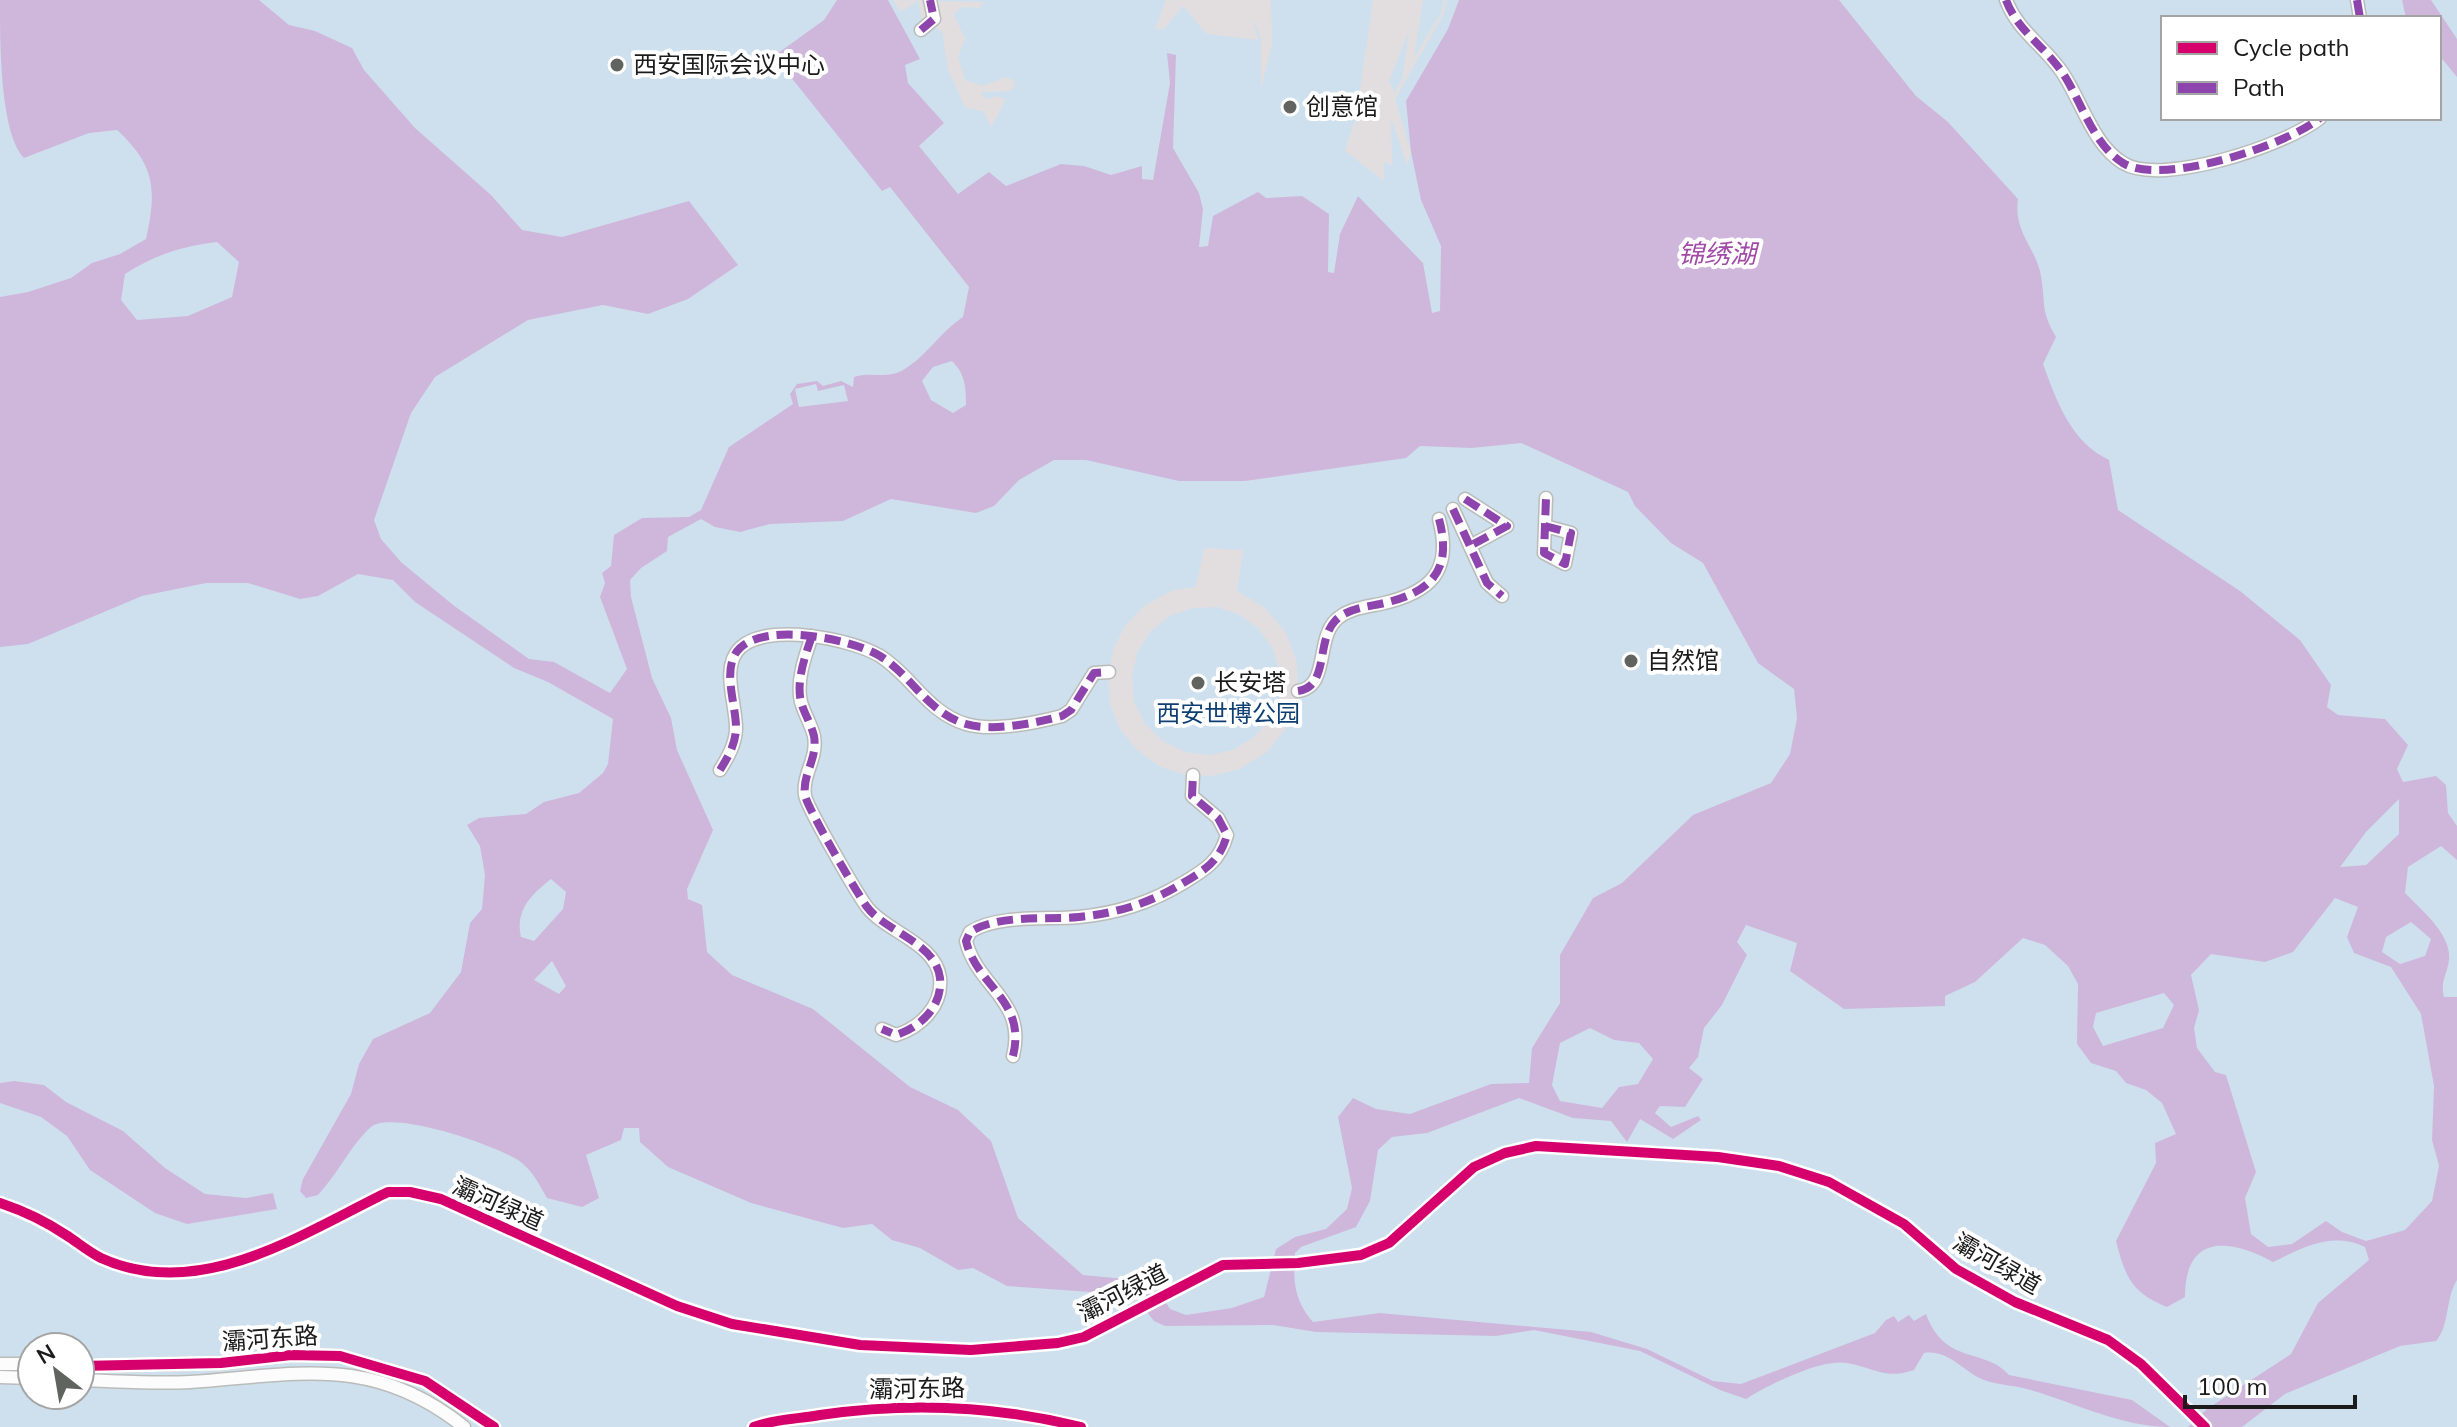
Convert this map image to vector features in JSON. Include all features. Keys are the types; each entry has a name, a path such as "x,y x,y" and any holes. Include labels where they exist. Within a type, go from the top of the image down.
{"street":[{"path":"921,30 934,19 930,0"},
{"path":"2006,0 2015,19 2063,74 2110,152 2136,169 2202,165 2264,148 2316,120"},
{"path":"1545,526 1546,498"},
{"path":"1465,499 1507,526 1470,546"},
{"path":"1453,509 1487,583 1502,596"},
{"path":"1298,691 1307,690 1315,682 1326,634 1335,621 1354,610 1399,600 1433,578 1445,555 1439,519"},
{"path":"812,636 801,677 800,699 814,737 815,759 806,781 809,810 868,908 924,951 935,964 940,980 931,1011 917,1028 896,1035 882,1029"},
{"path":"720,770 736,734 730,675 739,648 763,637 812,636 869,650 883,658 945,715 982,727 1062,716 1071,710 1094,673 1109,672"},
{"path":"1013,1056 1018,1038 1013,1018 1006,1001 976,965 966,941 970,932 991,924 1082,917 1133,908 1163,896 1212,866 1223,850 1227,835 1218,818 1192,796 1193,775"},
{"name":"灞河东路","path":"96,1366 221,1363 291,1355 340,1356 425,1381 494,1427"},
{"name":"灞河东路","path":"96,1380 177,1383 282,1372 330,1373 397,1388 438,1409 464,1427"},
{"name":"灞河东路","path":"754,1427 868,1408 913,1405 965,1406 1038,1416 1081,1427"}],"green space":[{"name":"西安世博公园","path":"0,0 2457,0 2457,1427 0,1427"}],"shaded area":[{"path":"893,0 984,2 979,8 961,7 954,15 965,39 958,57 965,80 983,86 1006,77 1016,82 1011,91 983,92 982,95 988,99 997,96 1006,100 991,127 984,112 965,107 948,70 942,31 922,21 918,1 901,12"},
{"path":"1166,0 1271,0 1272,45 1261,88 1261,38 1252,16 1258,40 1207,34 1183,6 1164,29 1155,29"},
{"path":"1373,0 1423,0 1414,58 1441,13 1444,0 1447,0 1443,15 1395,99 1411,152 1407,165 1391,118 1392,165 1384,162 1384,181 1345,151 1355,118 1358,133 1357,111","holes":["1409,31 1402,80 1394,92 1389,81"]},
{"path":"1204,548 1243,550 1237,591 1265,608 1286,633 1297,663 1298,696 1287,727 1267,752 1239,769 1212,776 1185,775 1159,766 1137,750 1120,729 1110,704 1108,677 1113,650 1125,626 1144,606 1173,590 1196,587","holes":["1217,607 1240,615 1259,629 1273,649 1280,672 1279,697 1270,719 1254,737 1233,750 1210,755 1185,752 1163,741 1145,724 1134,702 1132,677 1137,653 1150,632 1169,616 1193,608"]}],"water":[{"name":"锦绣湖","path":"0,0 259,0 289,25 315,31 352,48 364,70 415,128 491,195 522,230 562,237 689,201 738,265 688,299 648,314 603,305 528,320 435,377 411,413 374,520 381,539 401,562 453,605 529,659 554,662 610,693 627,669 600,597 605,583 602,573 611,566 614,535 642,518 689,517 701,510 729,447 793,404 790,394 797,384 817,381 823,386 841,381 853,387 854,377 897,373 919,358 963,317 969,287 890,187 882,191 774,56 824,20 837,0 888,0 920,59 905,65 908,83 944,123 919,146 958,194 989,172 1006,186 1061,164 1084,166 1111,175 1142,166 1142,179 1153,180 1170,83 1167,53 1176,55 1173,148 1199,193 1203,209 1199,247 1208,246 1213,216 1258,192 1266,198 1302,196 1329,214 1328,272 1334,273 1340,234 1358,196 1423,263 1432,313 1440,311 1441,246 1421,200 1411,152 1406,101 1448,29 1459,0 1839,0 1916,96 1948,122 2018,199 2019,221 2038,266 2046,313 2056,337 2043,364 2060,406 2075,432 2109,460 2118,510 2240,591 2300,640 2331,685 2327,707 2338,715 2385,719 2408,745 2397,769 2403,782 2436,776 2446,785 2448,813 2457,826 2457,860 2441,846 2408,867 2405,893 2434,923 2446,941 2449,960 2443,982 2444,997 2457,997 2457,1280 2440,1335 2436,1341 2400,1346 2285,1394 2242,1427 2188,1427 2207,1409 2291,1354 2318,1303 2369,1260 2365,1247 2353,1242 2329,1241 2306,1247 2273,1262 2241,1248 2212,1247 2201,1252 2193,1262 2187,1276 2185,1297 2167,1307 2138,1289 2127,1274 2116,1241 2156,1163 2155,1143 2176,1134 2162,1103 2146,1090 2126,1083 2116,1071 2091,1063 2077,1044 2078,984 2068,966 2045,945 2023,938 1975,982 1945,996 1945,1006 1844,1009 1790,971 1797,943 1746,925 1737,942 1747,955 1722,1005 1704,1028 1698,1057 1689,1068 1703,1079 1685,1107 1660,1106 1655,1113 1671,1127 1698,1116 1701,1120 1673,1139 1640,1119 1627,1142 1611,1121 1573,1118 1519,1098 1427,1133 1392,1137 1378,1150 1370,1201 1356,1227 1301,1247 1295,1253 1298,1298 1313,1322 1380,1313 1591,1332 1647,1349 1713,1381 1741,1384 1875,1333 1894,1316 1898,1322 1909,1315 1914,1321 1926,1314 1944,1342 1954,1349 1999,1366 2009,1375 2132,1400 2170,1427 2134,1423 2027,1389 1984,1380 1941,1354 1933,1353 1924,1353 1914,1370 1895,1374 1847,1363 1823,1365 1781,1380 1746,1399 1720,1390 1640,1351 1534,1330 1496,1336 1316,1332 1273,1325 1165,1326 1154,1321 1134,1295 1007,1286 973,1268 958,1270 920,1248 892,1240 872,1224 843,1228 751,1203 668,1167 640,1142 639,1128 624,1128 621,1140 586,1155 599,1198 582,1207 547,1198 530,1171 511,1156 447,1132 401,1123 371,1127 318,1195 306,1198 300,1191 303,1179 351,1094 359,1064 373,1039 430,1013 461,972 470,923 482,909 485,875 480,846 467,825 479,818 526,814 544,802 579,793 603,773 608,764 613,719 548,682 514,668 415,602 393,580 358,574 318,596 300,599 248,583 206,583 142,596 28,644 0,647 0,297 28,292 71,278 92,263 120,254 146,239 152,192 146,167 117,130 89,133 24,158 16,146 6,108 1,62","holes":["217,242 239,262 232,297 188,316 137,320 121,300 125,274 169,252","952,361 964,381 966,405 953,413 931,400 922,381 933,367","816,384 818,391 844,385 848,401 799,407 795,389","1521,443 1628,492 1635,506 1671,543 1703,563 1758,663 1794,689 1797,718 1790,754 1771,783 1693,815 1622,883 1593,898 1560,955 1560,1003 1532,1048 1529,1083 1491,1084 1410,1114 1376,1109 1353,1098 1338,1117 1352,1188 1347,1209 1326,1229 1295,1237 1276,1249 1264,1297 1232,1308 1186,1315 1170,1309 1162,1296 1136,1280 1083,1275 1018,1218 991,1141 958,1110 910,1087 813,1009 732,975 707,952 702,905 688,899 687,889 713,830 677,750 671,718 652,678 631,597 630,580 641,568 667,551 668,537 701,519 715,527 740,532 770,524 843,521 891,499 976,513 994,506 1019,480 1054,460 1086,460 1179,481 1245,481 1406,458 1420,446 1472,448","2399,799 2399,834 2366,865 2340,867 2366,832","551,879 566,892 563,909 534,941 521,937 520,919 526,904","2335,898 2358,907 2347,937 2354,953 2391,967 2421,1014 2434,1086 2432,1140 2439,1166 2432,1201 2405,1230 2366,1241 2342,1232 2326,1221 2292,1244 2268,1247 2251,1234 2245,1198 2256,1172 2226,1075 2215,1072 2197,1048 2194,1028 2199,1010 2191,975 2211,954 2265,962 2293,952","2411,922 2431,939 2425,956 2400,964 2382,952 2386,937","552,961 566,986 559,994 534,980","2164,993 2174,1005 2163,1028 2103,1046 2093,1027 2096,1013","1590,1028 1614,1040 1639,1043 1653,1059 1638,1084 1619,1087 1602,1108 1560,1101 1552,1085 1560,1043"]},
{"path":"2402,0 2431,0 2457,39 2457,77 2441,57 2441,16 2406,16"},
{"path":"14,1081 44,1085 66,1102 123,1131 165,1168 205,1194 246,1198 273,1193 277,1209 187,1224 155,1213 90,1170 67,1136 41,1117 0,1103 0,1083"}],"marked path":[{"path":"921,30 934,19 930,0"},
{"path":"2006,0 2017,20 2062,72 2103,145 2123,163 2141,169 2165,170 2223,160 2281,140 2317,120"},
{"path":"2357,0 2360,16"},
{"path":"1545,526 1571,533 1565,564 1544,553 1546,498"},
{"path":"1465,499 1507,526 1470,546"},
{"path":"1453,509 1487,583 1502,596"},
{"path":"1298,691 1308,688 1314,681 1329,630 1339,617 1413,593 1434,577 1443,553 1439,519"},
{"path":"720,770 731,751 735,735 731,665 740,648 753,640 769,636 810,636 867,650 891,664 941,712 977,726 1014,726 1062,716 1071,710 1094,673 1109,672"},
{"path":"812,636 800,686 801,702 815,744 805,795 833,851 867,907 930,956 940,978 938,998 921,1022 896,1035 882,1029"},
{"path":"1013,1056 1013,1021 1007,1007 972,957 966,941 970,932 994,922 1079,917 1120,910 1158,896 1198,874 1216,858 1227,835 1218,818 1192,796 1193,775"}],"cycle path":[{"name":"灞河绿道","path":"0,1203 42,1221 101,1258 138,1270 175,1273 212,1268 249,1258 388,1192 410,1192 441,1199 677,1306 732,1324 860,1345 971,1350 1058,1343 1084,1337 1223,1265 1298,1263 1361,1255 1389,1243 1474,1167 1505,1153 1536,1146 1718,1157 1779,1166 1829,1182 1904,1224 1956,1269 2015,1302 2108,1340 2141,1364 2205,1427"},
{"path":"96,1366 221,1363 291,1355 340,1356 425,1381 494,1427"},
{"path":"754,1427 853,1411 918,1407 1016,1414 1081,1427"}],"place":[{"name":"西安国际会议中心","path":"617,65"},
{"name":"创意馆","path":"1290,107"},
{"name":"自然馆","path":"1631,661"},
{"name":"长安塔","path":"1198,683"}]}
